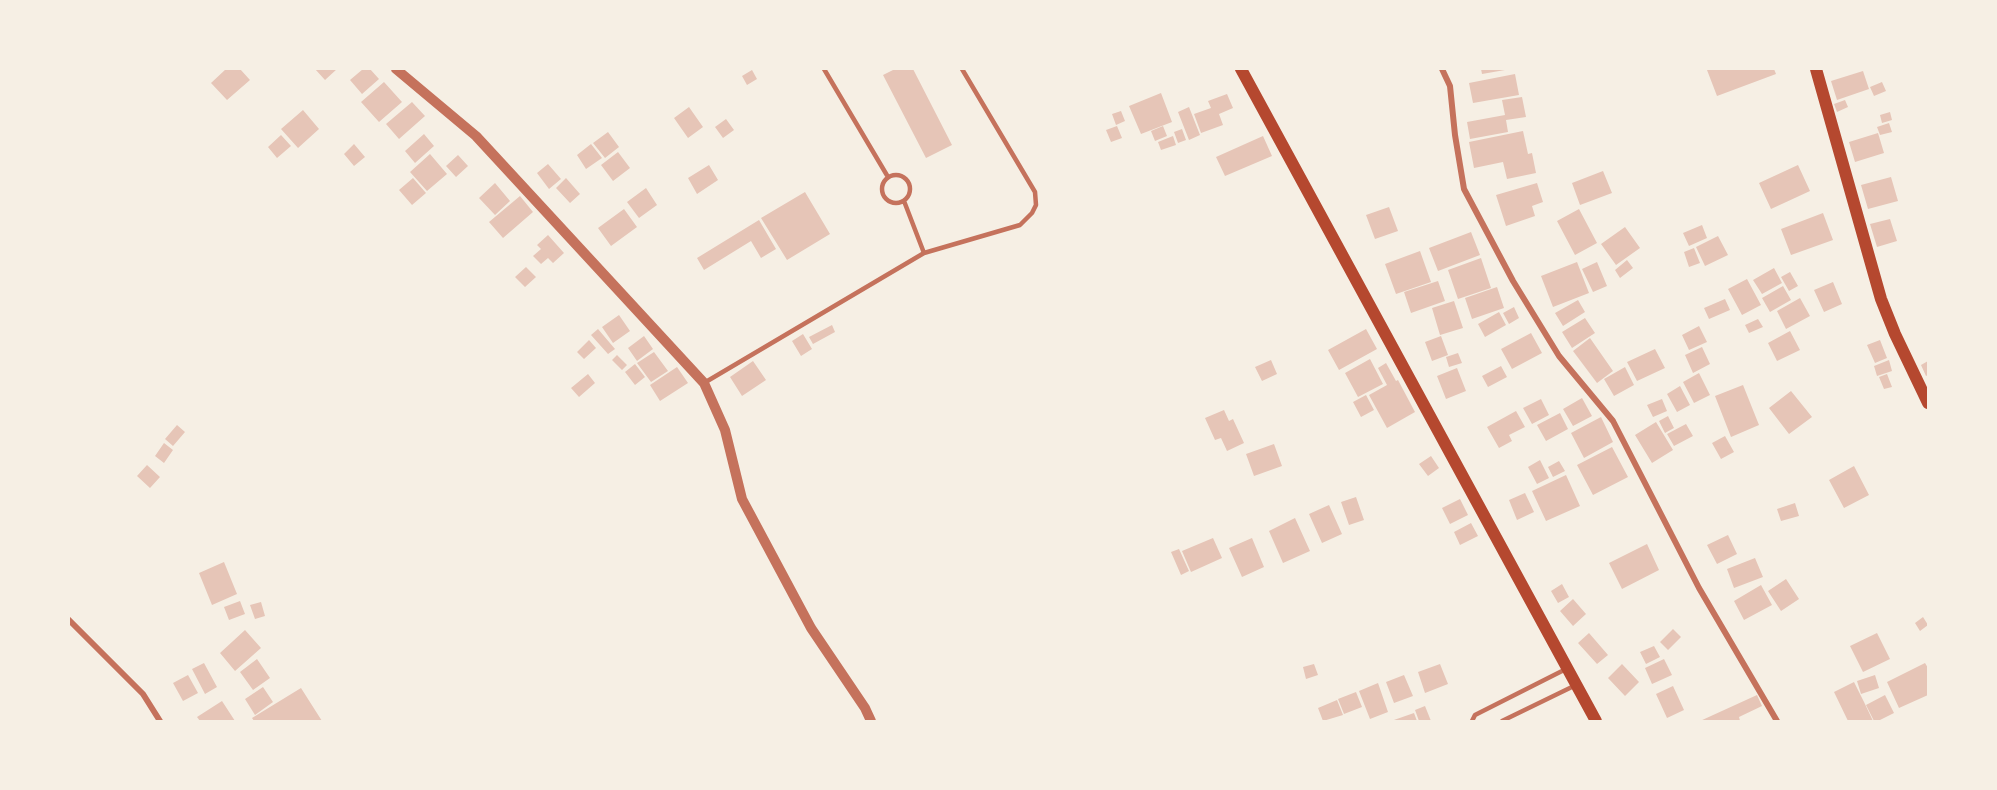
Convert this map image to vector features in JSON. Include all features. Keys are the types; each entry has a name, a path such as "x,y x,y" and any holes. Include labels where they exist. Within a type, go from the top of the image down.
{"main road":[{"path":"1241,69 1596,721"},
{"path":"1816,69 1881,298 1928,404"}],"street":[{"path":"396,69 476,136 704,383 725,430 742,499 811,628 865,708 871,721"},
{"path":"1442,69 1450,86 1464,189 1512,281 1559,356 1612,421 1699,588 1777,721"},
{"path":"69,620 143,694 160,721"}],"lane":[{"path":"824,69 888,177"},
{"path":"704,383 924,253 1020,225 1032,213 1036,205 1035,192 962,69"},
{"path":"897,174 905,178 910,185 909,194 904,201 895,204 887,200 882,193 882,184 888,177 897,174"},
{"path":"904,201 924,253"},
{"path":"1472,721 1475,715 1567,669"},
{"path":"1502,721 1576,685"}],"building":[{"path":"226,69 240,69 250,80 227,100 211,83"},
{"path":"315,69 337,69 325,80"},
{"path":"363,69 370,69 379,79 362,94 350,80"},
{"path":"895,69 913,69 952,145 926,158 883,75"},
{"path":"1481,69 1504,69 1505,70 1482,74"},
{"path":"1774,69 1776,74 1717,96 1707,70"},
{"path":"752,70 757,79 747,85 742,76"},
{"path":"1863,71 1869,89 1837,100 1831,81"},
{"path":"1515,74 1519,95 1473,103 1469,83"},
{"path":"384,82 402,102 379,122 361,102"},
{"path":"1882,82 1886,91 1874,96 1870,87"},
{"path":"1161,93 1172,122 1141,134 1129,106"},
{"path":"1227,94 1233,108 1219,114 1223,125 1201,133 1194,114 1211,108 1208,101"},
{"path":"1522,97 1526,117 1506,120 1508,132 1470,139 1467,122 1505,115 1502,100"},
{"path":"1845,100 1848,107 1837,112 1834,104"},
{"path":"412,102 425,116 399,139 386,124"},
{"path":"689,107 703,127 688,138 674,118"},
{"path":"1189,107 1200,135 1189,140 1178,112"},
{"path":"303,110 319,129 298,148 281,129"},
{"path":"1121,111 1125,121 1116,125 1112,114"},
{"path":"1890,112 1892,120 1882,123 1880,115"},
{"path":"726,119 734,130 723,138 715,127"},
{"path":"1889,123 1892,132 1880,135 1877,127"},
{"path":"1117,126 1122,138 1111,142 1106,130"},
{"path":"1163,126 1167,136 1155,141 1151,131"},
{"path":"1182,129 1186,140 1178,143 1174,132"},
{"path":"1523,131 1528,154 1532,153 1536,173 1507,179 1503,162 1474,168 1469,142"},
{"path":"608,132 619,147 605,158 593,143"},
{"path":"1878,133 1884,153 1855,162 1849,142"},
{"path":"424,134 434,146 415,163 405,151"},
{"path":"281,135 291,146 277,158 268,147"},
{"path":"1173,136 1176,145 1161,150 1158,142"},
{"path":"1263,136 1272,156 1225,176 1216,157"},
{"path":"354,144 365,157 354,166 344,154"},
{"path":"591,144 602,158 586,169 577,155"},
{"path":"618,152 630,168 613,181 601,165"},
{"path":"430,154 447,174 427,191 410,172"},
{"path":"458,155 468,166 456,177 446,166"},
{"path":"548,164 561,179 549,189 537,173"},
{"path":"709,165 718,180 697,194 688,178"},
{"path":"1798,165 1810,191 1771,209 1759,183"},
{"path":"1603,171 1612,193 1580,205 1572,183"},
{"path":"1891,177 1898,201 1868,209 1861,185"},
{"path":"413,178 426,193 412,205 399,190"},
{"path":"566,178 580,194 570,203 556,188"},
{"path":"495,183 510,201 495,215 479,198"},
{"path":"1537,183 1543,202 1532,206 1535,216 1506,226 1496,195"},
{"path":"646,188 657,205 639,218 627,202"},
{"path":"805,192 830,234 787,260 761,218"},
{"path":"520,196 533,212 503,238 489,222"},
{"path":"1389,207 1398,231 1375,239 1366,215"},
{"path":"624,209 637,227 611,246 598,228"},
{"path":"1579,209 1597,243 1575,255 1557,221"},
{"path":"1823,213 1833,240 1791,255 1781,229"},
{"path":"1890,219 1897,241 1877,247 1870,224"},
{"path":"759,220 776,249 761,258 751,241 704,270 697,258"},
{"path":"1702,225 1707,238 1689,246 1683,233"},
{"path":"1625,227 1640,248 1616,265 1601,244"},
{"path":"1471,232 1480,255 1438,271 1429,248"},
{"path":"548,235 564,253 553,263 548,258 541,264 533,256 541,249 537,245"},
{"path":"1718,236 1728,255 1705,266 1696,247"},
{"path":"1694,248 1700,263 1689,267 1684,252"},
{"path":"1420,251 1431,282 1396,294 1385,264"},
{"path":"1481,258 1491,288 1458,299 1448,270"},
{"path":"1627,260 1633,268 1620,278 1615,270"},
{"path":"1577,262 1589,293 1553,307 1541,276"},
{"path":"1597,262 1607,286 1593,292 1582,269"},
{"path":"526,267 536,277 525,287 515,277"},
{"path":"1774,268 1782,283 1762,294 1753,280"},
{"path":"1790,272 1798,286 1789,291 1781,277"},
{"path":"1747,279 1761,305 1742,315 1728,289"},
{"path":"1438,281 1445,301 1411,313 1404,292"},
{"path":"1833,282 1842,304 1824,312 1814,290"},
{"path":"1783,286 1791,300 1770,312 1762,298"},
{"path":"1497,287 1504,308 1472,319 1465,298"},
{"path":"1800,298 1810,316 1786,329 1777,311"},
{"path":"1725,299 1730,310 1709,319 1704,308"},
{"path":"1578,300 1585,312 1563,326 1555,313"},
{"path":"1454,301 1463,328 1440,335 1432,308"},
{"path":"1514,307 1519,318 1509,324 1503,313"},
{"path":"1499,312 1506,325 1485,337 1478,324"},
{"path":"619,315 630,331 613,343 602,327"},
{"path":"1585,318 1595,333 1572,348 1562,332"},
{"path":"1758,319 1763,327 1749,333 1745,325"},
{"path":"832,325 835,332 813,344 809,337"},
{"path":"1699,326 1707,342 1689,350 1682,335"},
{"path":"598,329 615,349 608,354 591,335"},
{"path":"1366,329 1377,349 1339,370 1328,350"},
{"path":"1790,331 1800,350 1777,361 1768,343"},
{"path":"1531,333 1542,353 1512,369 1501,349"},
{"path":"803,334 812,349 801,356 792,341"},
{"path":"644,336 653,349 637,361 628,348"},
{"path":"1441,336 1448,355 1432,361 1425,342"},
{"path":"1590,338 1613,371 1597,383 1573,351"},
{"path":"589,340 596,348 584,359 577,352"},
{"path":"1880,340 1887,358 1875,363 1867,345"},
{"path":"1702,347 1710,364 1693,373 1685,355"},
{"path":"1655,349 1665,368 1637,381 1627,362"},
{"path":"654,352 668,371 651,382 637,363"},
{"path":"1458,353 1462,363 1449,367 1446,357"},
{"path":"617,355 627,365 622,370 612,360"},
{"path":"1370,359 1383,384 1358,397 1345,373"},
{"path":"1271,360 1277,374 1262,381 1255,367"},
{"path":"1889,360 1892,371 1877,376 1874,366"},
{"path":"753,361 766,380 742,396 730,377"},
{"path":"1928,361 1928,375 1926,376 1921,365"},
{"path":"1386,363 1415,412 1387,428 1369,395 1387,385 1378,368"},
{"path":"635,364 645,377 635,385 625,372"},
{"path":"1501,366 1507,377 1488,387 1482,376"},
{"path":"677,367 688,383 660,401 650,385"},
{"path":"1625,367 1634,385 1614,396 1604,379"},
{"path":"1457,368 1466,391 1446,399 1437,376"},
{"path":"1699,373 1710,395 1694,403 1683,382"},
{"path":"588,374 595,383 579,397 571,388"},
{"path":"1887,374 1892,387 1884,389 1879,377"},
{"path":"1743,385 1759,425 1731,437 1715,396"},
{"path":"1680,386 1690,405 1677,412 1667,394"},
{"path":"1791,391 1812,417 1789,434 1769,408"},
{"path":"1366,395 1374,410 1361,417 1353,402"},
{"path":"1582,398 1592,416 1573,426 1563,409"},
{"path":"1541,399 1549,415 1532,424 1523,408"},
{"path":"1662,399 1667,411 1653,417 1647,405"},
{"path":"1224,410 1229,421 1233,419 1244,443 1227,451 1221,438 1215,440 1205,418"},
{"path":"1516,411 1525,427 1509,435 1512,441 1499,448 1487,427"},
{"path":"1560,413 1568,429 1546,441 1537,425"},
{"path":"1668,416 1674,428 1665,433 1659,421"},
{"path":"1601,417 1613,442 1584,458 1571,433"},
{"path":"1656,422 1673,450 1652,463 1635,435"},
{"path":"1686,424 1693,436 1674,446 1667,434"},
{"path":"177,425 185,432 173,446 165,439"},
{"path":"1725,436 1734,452 1721,459 1712,443"},
{"path":"164,443 173,450 164,463 155,456"},
{"path":"1274,444 1282,466 1254,476 1246,454"},
{"path":"1612,447 1628,477 1593,495 1577,465"},
{"path":"1431,456 1439,468 1428,476 1419,464"},
{"path":"1540,460 1549,478 1537,484 1528,467"},
{"path":"1559,461 1565,471 1553,477 1548,467"},
{"path":"147,465 160,477 150,488 137,476"},
{"path":"1854,466 1869,495 1844,508 1829,480"},
{"path":"1566,475 1580,506 1546,521 1532,491"},
{"path":"1525,493 1534,512 1517,520 1509,500"},
{"path":"1356,497 1364,520 1349,525 1341,502"},
{"path":"1460,499 1468,515 1450,524 1442,508"},
{"path":"1795,503 1799,516 1781,521 1777,509"},
{"path":"1329,505 1342,534 1322,543 1309,514"},
{"path":"1295,518 1310,551 1283,563 1269,531"},
{"path":"1471,523 1478,536 1460,545 1454,532"},
{"path":"1728,535 1737,554 1717,564 1707,545"},
{"path":"1213,538 1222,558 1191,572 1182,551"},
{"path":"1252,538 1264,567 1242,577 1229,548"},
{"path":"1647,544 1659,570 1622,589 1609,563"},
{"path":"1179,549 1189,571 1181,575 1171,552"},
{"path":"1755,558 1763,577 1734,588 1727,569"},
{"path":"224,562 237,594 212,605 199,573"},
{"path":"1786,579 1799,599 1781,611 1768,591"},
{"path":"1562,584 1569,597 1558,603 1551,591"},
{"path":"1761,585 1772,605 1744,620 1734,601"},
{"path":"1573,599 1586,614 1573,626 1560,611"},
{"path":"240,601 245,614 229,620 224,607"},
{"path":"261,602 265,616 255,619 250,605"},
{"path":"1923,617 1928,625 1920,631 1915,623"},
{"path":"1673,629 1681,637 1668,650 1660,642"},
{"path":"245,630 261,648 235,671 220,653"},
{"path":"1589,633 1608,655 1597,664 1578,643"},
{"path":"1877,633 1890,659 1863,672 1850,646"},
{"path":"1654,646 1660,657 1646,664 1640,652"},
{"path":"257,659 270,678 253,690 240,672"},
{"path":"1664,659 1672,675 1652,684 1645,668"},
{"path":"204,663 217,687 205,694 192,669"},
{"path":"1925,663 1928,668 1928,695 1899,708 1887,682"},
{"path":"1314,664 1318,675 1306,679 1303,667"},
{"path":"1440,664 1448,684 1425,693 1418,672"},
{"path":"1622,664 1639,682 1625,696 1608,678"},
{"path":"188,675 198,693 183,701 173,683"},
{"path":"1404,675 1413,696 1394,703 1386,682"},
{"path":"1875,675 1879,688 1861,694 1857,681"},
{"path":"1854,682 1873,721 1848,721 1834,692"},
{"path":"1378,683 1388,712 1370,719 1359,691"},
{"path":"1673,686 1684,710 1667,718 1656,694"},
{"path":"263,687 273,702 255,715 245,699"},
{"path":"301,688 322,721 254,721 252,718"},
{"path":"1356,692 1362,707 1344,714 1338,699"},
{"path":"1757,695 1762,706 1739,717 1740,721 1700,721"},
{"path":"1885,695 1894,713 1874,721 1866,705"},
{"path":"1337,700 1343,715 1323,721 1318,708"},
{"path":"222,701 235,721 200,721 197,717"},
{"path":"1425,706 1431,721 1419,721 1415,710"},
{"path":"1414,713 1417,721 1391,721"}]}
